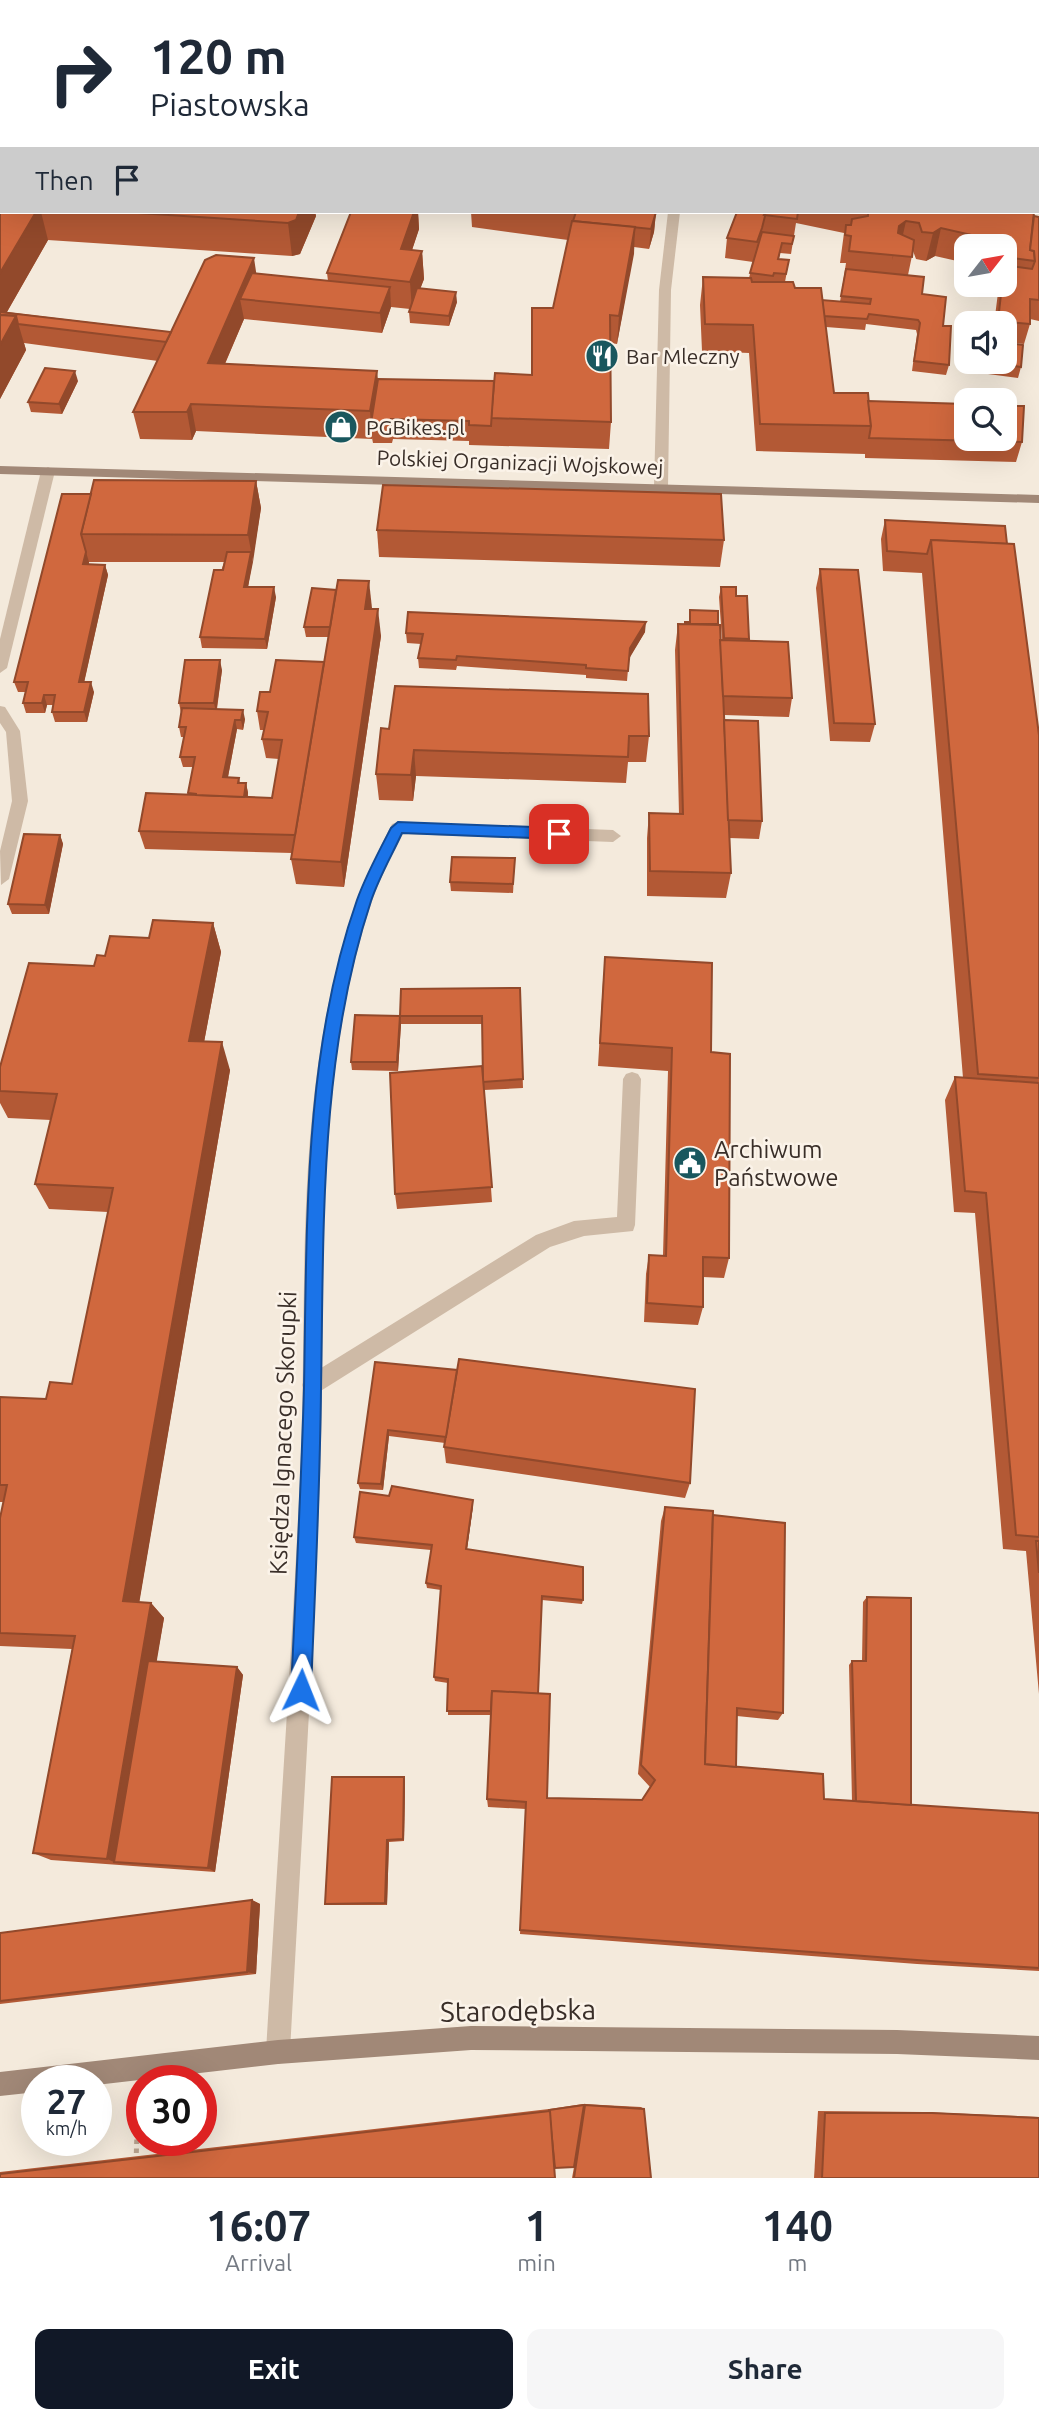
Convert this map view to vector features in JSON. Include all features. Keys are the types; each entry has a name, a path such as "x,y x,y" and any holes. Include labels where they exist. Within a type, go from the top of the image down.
{"street":[{"path":"662,487 665,290 674,214"},
{"name":"Polskiej Organizacji Wojskowej","path":"0,470 1039,499"},
{"path":"0,668 48,471"},
{"path":"0,711 13,731 20,801 1,879"},
{"name":"Księdza Ignacego Skorupki","path":"278,2052 287,1874 301,1690 316,1186 324,1078 350,947 365,897 398,828 613,836"},
{"path":"312,1385 550,1238 593,1225 626,1225 632,1079"},
{"name":"Starodębska","path":"165,2065 278,2052 471,2038 884,2042 1039,2048"},
{"name":"Starodębska","path":"0,2084 126,2069"}],"path":[{"path":"136,2156 136,2164"}],"building":[{"path":"0,214 35,214 0,273"},
{"path":"153,214 298,214 296,220 288,223"},
{"path":"350,214 413,214 401,249 422,251 410,282 327,273"},
{"path":"575,214 655,214 651,229 573,221"},
{"path":"736,214 766,214 757,242 727,238"},
{"path":"765,214 798,214 797,219"},
{"path":"868,214 1034,214 1030,250 1034,251 1035,261 1017,259 1017,234 967,234 941,228 933,233 922,232 919,223 906,221 899,226 898,233 914,240 912,257 849,251 851,236 845,235 846,225 851,225 852,219"},
{"path":"1034,216 1039,217 1039,300 1030,299 1030,324 1017,323 1017,311 999,311 1001,298 1017,298 1017,267 1032,269 1034,251 1030,250"},
{"path":"572,221 635,227 619,316 610,315 611,422 491,418 495,373 532,375 532,308 553,308"},
{"path":"762,232 794,236 792,244 782,243 778,259 789,260 786,274 774,273 773,276 750,273"},
{"path":"216,255 254,258 208,363 377,371 370,411 191,404 187,412 133,412 205,260"},
{"path":"846,269 924,277 922,294 946,297 943,326 951,326 949,365 914,361 920,323 918,320 869,314 867,319 824,316 822,300 870,304 871,299 841,296"},
{"path":"252,273 390,287 380,313 240,299"},
{"path":"703,277 751,278 752,282 793,282 795,288 821,288 834,393 868,393 871,426 760,424 753,325 705,324"},
{"path":"417,288 456,292 449,316 409,312"},
{"path":"0,312 171,332 166,342 18,324 16,316 0,315"},
{"path":"0,315 16,316 0,345"},
{"path":"1017,344 1023,345 1021,367 1017,366"},
{"path":"45,368 75,371 59,404 28,402"},
{"path":"378,379 494,381 491,426 469,425 469,421 391,419 391,424 371,423"},
{"path":"868,401 954,404 954,440 869,438 871,426"},
{"path":"1017,406 1024,406 1022,442 1017,442"},
{"path":"94,480 256,481 248,535 81,534"},
{"path":"383,485 721,494 724,540 377,530"},
{"path":"62,494 91,494 81,534 86,552 83,564 105,565 79,682 91,682 84,712 52,712 55,695 44,695 42,703 23,703 28,682 14,682"},
{"path":"885,520 1005,526 1007,544 931,540 927,554 887,551"},
{"path":"931,540 1014,544 1039,735 1039,1078 978,1074"},
{"path":"227,552 251,552 244,587 274,587 265,639 200,637 214,570 223,570"},
{"path":"820,569 858,570 875,724 834,723"},
{"path":"338,580 369,581 365,609 378,609 341,862 291,859"},
{"path":"721,587 736,587 736,596 747,596 749,639 724,638"},
{"path":"312,588 336,590 330,627 304,627"},
{"path":"690,610 718,611 718,624 685,624 690,622"},
{"path":"408,612 646,622 630,648 628,671 586,668 586,665 457,656 456,660 418,658 423,634 406,633"},
{"path":"678,624 720,625 731,873 650,871 649,813 683,814"},
{"path":"720,640 788,642 792,698 723,696"},
{"path":"185,660 220,660 214,703 179,703"},
{"path":"276,660 324,662 295,835 139,831 146,793 272,798 282,740 262,739 268,712 257,711 260,692 270,692"},
{"path":"395,686 648,694 649,736 629,736 628,757 414,750 411,775 376,774 381,728 389,729"},
{"path":"182,708 243,710 241,720 235,720 223,777 239,778 238,783 246,783 244,797 188,793 195,757 180,757 186,727 179,727"},
{"path":"724,720 758,721 762,821 728,820"},
{"path":"24,834 60,835 45,905 8,904"},
{"path":"452,857 515,858 513,884 450,882"},
{"path":"153,920 213,923 189,1041 222,1042 123,1601 151,1603 107,1859 33,1853 75,1636 0,1633 0,1518 7,1485 0,1485 0,1397 46,1399 50,1382 72,1384 113,1188 35,1184 57,1094 0,1091 0,1067 29,963 94,966 97,955 105,956 110,936 149,938"},
{"path":"605,957 712,963 711,1052 730,1054 729,1258 703,1257 703,1307 647,1303 649,1255 666,1256 672,1048 600,1043"},
{"path":"520,988 523,1079 483,1082 482,1016 400,1016 401,989"},
{"path":"355,1015 400,1016 397,1062 351,1062"},
{"path":"482,1066 492,1187 395,1194 390,1073"},
{"path":"955,1077 1039,1083 1039,1537 1016,1535 986,1193 965,1191"},
{"path":"459,1359 695,1389 690,1483 444,1447"},
{"path":"375,1362 457,1370 446,1437 388,1430 381,1484 358,1483"},
{"path":"392,1486 473,1500 466,1549 583,1567 583,1600 542,1596 538,1694 492,1691 491,1711 447,1711 448,1679 434,1677 441,1586 426,1583 432,1545 354,1537 360,1492 389,1496"},
{"path":"665,1507 713,1511 705,1764 823,1774 824,1799 1039,1813 1039,1968 520,1930 526,1802 487,1799 492,1691 550,1694 547,1798 642,1800 655,1780 641,1765"},
{"path":"713,1515 785,1523 783,1713 737,1708 736,1767 705,1764"},
{"path":"1036,1541 1039,1541 1039,1573"},
{"path":"867,1597 911,1598 911,1805 856,1801 852,1661 866,1661"},
{"path":"148,1661 237,1667 208,1868 114,1862"},
{"path":"332,1777 404,1777 403,1839 387,1840 385,1903 325,1904"},
{"path":"252,1900 247,1972 0,2001 0,1933"},
{"path":"584,2105 574,2167 555,2168 549,2110"},
{"path":"585,2105 644,2109 651,2178 574,2178"},
{"path":"550,2111 555,2178 0,2178 0,2174 157,2156 217,2156 217,2149"},
{"path":"825,2113 932,2113 1039,2118 1039,2178 822,2178"}],"place":[{"name":"Bar Mleczny","path":"602,356"},
{"name":"PGBikes.pl","path":"341,427"},
{"name":"Archiwum Państwowe","path":"690,1163"}],"route":[{"path":"301,1690 312,1424 316,1186 324,1078 337,1004 365,897 398,828 559,834"}]}
